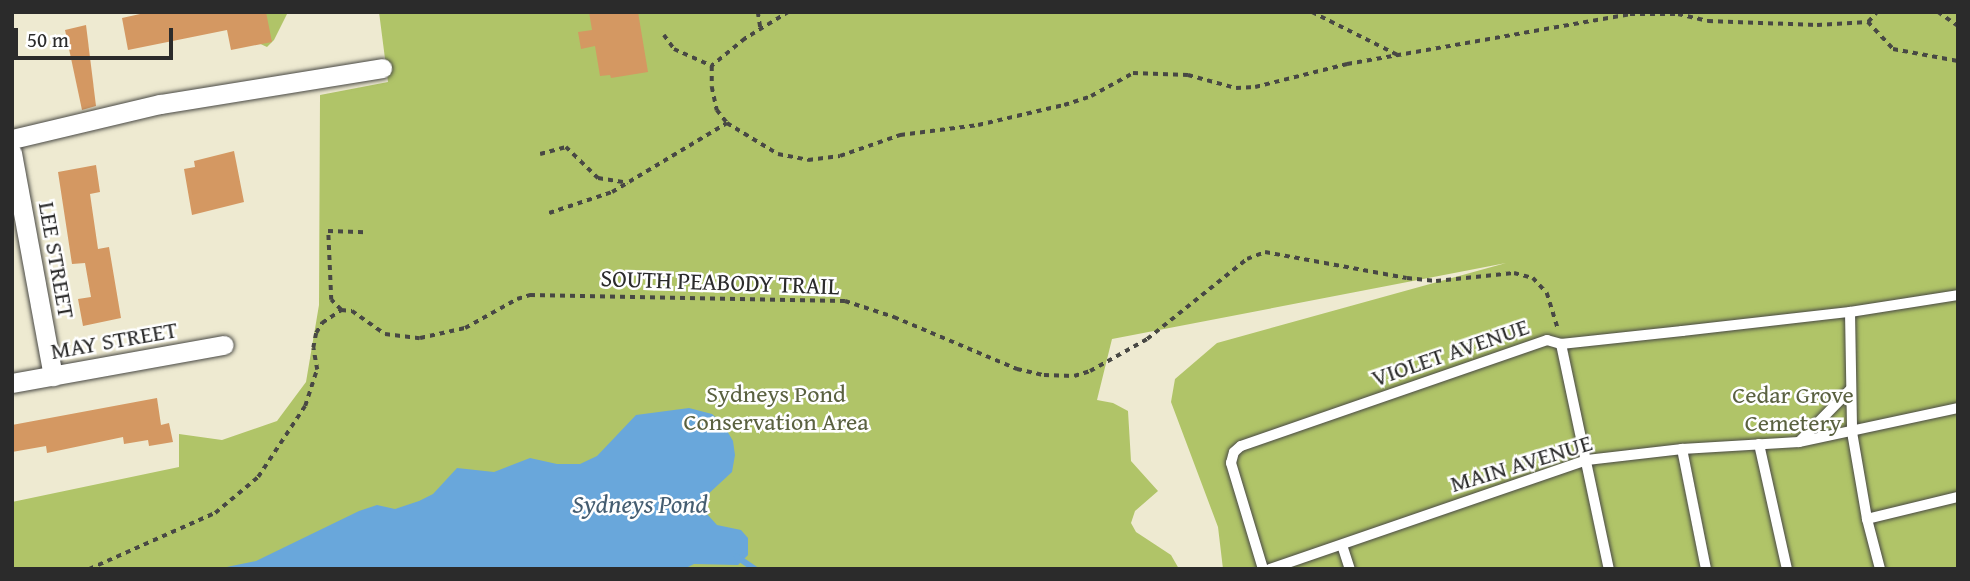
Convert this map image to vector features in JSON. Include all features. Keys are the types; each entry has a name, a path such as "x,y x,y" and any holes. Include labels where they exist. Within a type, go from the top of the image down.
{"street":[{"path":"12,139 160,104 382,68"},
{"name":"LEE STREET","path":"12,153 53,376"},
{"name":"MAY STREET","path":"12,383 224,345"}],"lane":[{"name":"VIOLET AVENUE","path":"1263,569 1231,463 1238,448 1550,340 1561,344 1850,312 1958,295"},
{"path":"1850,312 1852,432 1867,519 1881,569"},
{"path":"1561,344 1609,569"},
{"path":"1799,442 1851,389"},
{"name":"MAIN AVENUE","path":"1270,569 1587,460 1682,449 1799,442 1958,408"},
{"path":"1759,444 1787,569"},
{"path":"1682,449 1706,569"},
{"path":"1867,519 1958,497"},
{"path":"1342,545 1350,569"}],"path":[{"path":"758,12 761,30"},
{"path":"712,66 789,12"},
{"path":"1312,12 1399,55"},
{"path":"712,66 717,110 727,123 778,154 799,159 820,159 840,156 900,135 978,125 1064,105 1097,93 1133,73 1188,75 1236,88 1347,64 1630,14 1678,14 1709,21 1771,25 1868,22 1877,12"},
{"path":"1938,12 1958,26"},
{"path":"1868,22 1893,49 1958,61"},
{"path":"664,35 674,49 712,66"},
{"path":"549,213 612,192 727,123"},
{"path":"540,154 566,147 598,178 628,183"},
{"path":"89,569 215,513 258,477 305,406 317,370 313,348 316,333 323,323 341,310 331,300 328,231 366,232"},
{"name":"SOUTH PEABODY TRAIL","path":"341,310 352,311 385,334 420,338 466,328 517,299 530,295 845,301 894,317 1017,369 1044,375 1074,376 1090,372 1147,339 1247,259 1265,252 1436,281 1514,273 1532,278 1547,293 1561,344"}],"green space":[{"path":"229,12 288,12 274,40 267,47 250,39"},
{"path":"379,12 1958,12 1958,569 1223,569 1218,527 1171,402 1175,379 1217,343 1506,263 1112,339 1097,400 1113,403 1128,411 1131,461 1158,491 1135,511 1131,523 1136,532 1171,555 1179,569 12,569 12,502 179,467 179,434 222,440 277,421 306,382 319,305 320,95 388,82"}],"water":[{"name":"Sydneys Pond","path":"689,408 712,414 723,424 733,441 735,455 732,472 705,497 707,514 717,525 741,530 748,538 748,555 738,565 694,564 684,569 217,569 256,561 359,511 377,505 395,509 419,501 433,494 457,468 494,472 530,458 557,464 580,464 597,456 636,415"}],"building":[{"path":"149,12 266,12 272,42 231,50 227,30 128,50 122,18"},
{"path":"589,12 638,12 648,72 611,78 610,75 600,76 595,46 581,49 578,32 592,30"},
{"path":"86,25 96,106 82,110 65,30"},
{"path":"234,151 244,202 192,215 184,169 195,167 194,161"},
{"path":"96,165 100,192 90,194 98,249 109,247 121,318 83,326 78,299 91,297 85,263 72,264 58,172"},
{"path":"157,398 161,425 169,423 173,442 149,446 148,440 124,444 123,437 47,453 46,446 12,452 12,425"}],"waterway":[{"path":"737,557 755,569"}],"park label":[{"name":"Sydneys Pond Conservation Area","path":"776,408"},
{"name":"Cedar Grove Cemetery","path":"1793,409"}]}
